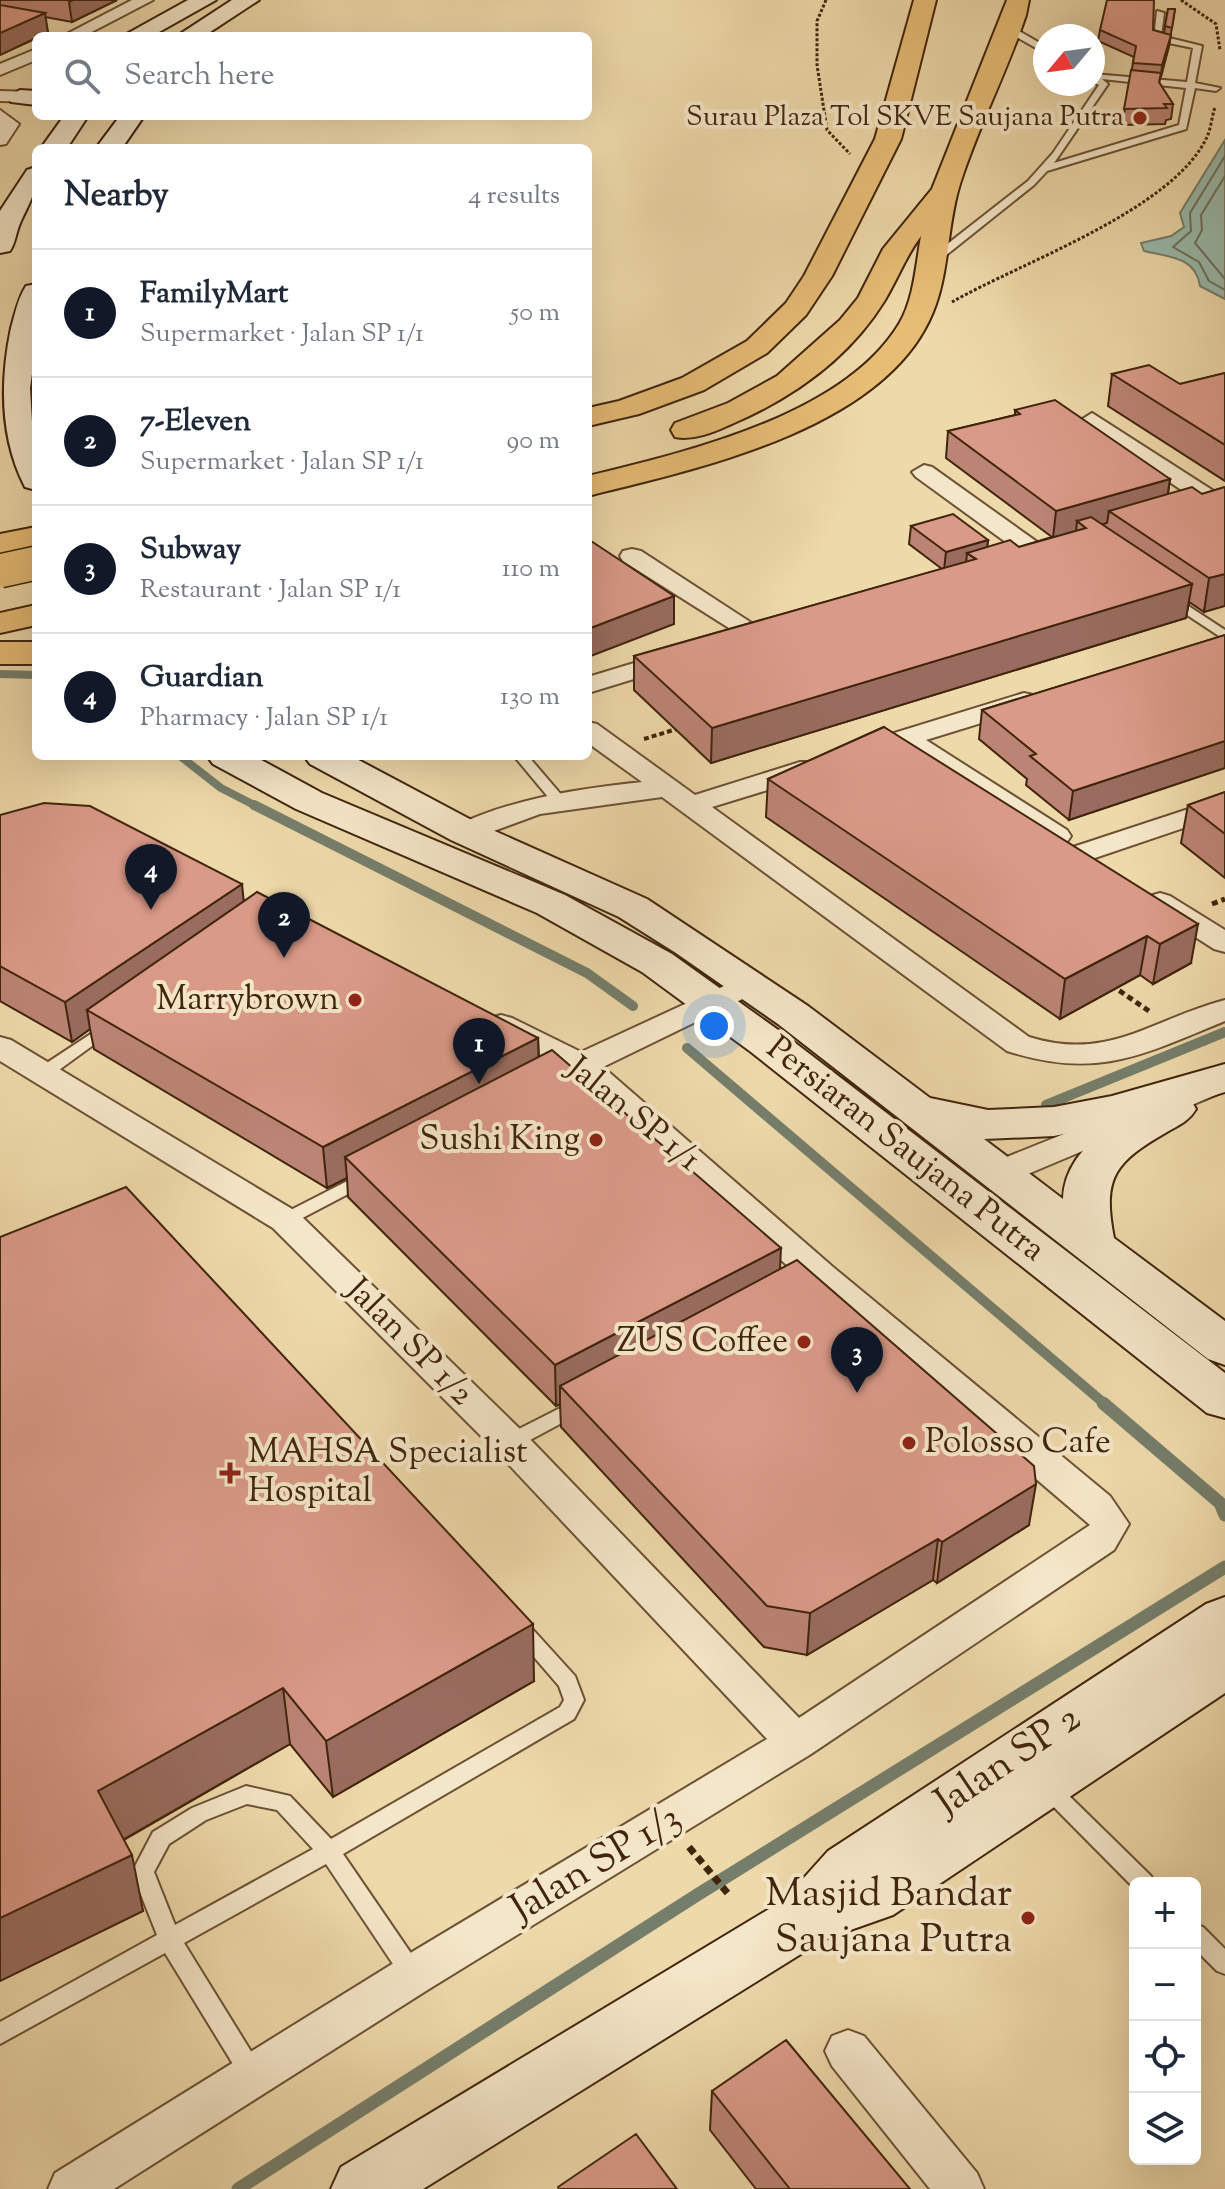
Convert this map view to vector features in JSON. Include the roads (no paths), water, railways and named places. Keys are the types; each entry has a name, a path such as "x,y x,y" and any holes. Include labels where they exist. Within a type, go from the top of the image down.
{"highway":[{"path":"592,416 628,408 693,384 732,363 779,330 818,276 888,139 925,0"},
{"path":"592,485 709,454 781,426 843,393 870,374 897,347 914,323 946,185 1018,0"},
{"path":"592,438 737,390 783,364 821,336 847,297 870,253 874,232 870,175"},
{"path":"592,457 709,423 760,400 803,373 837,344 871,301 892,257 946,185"},
{"path":"8,546 32,561"},
{"path":"0,592 32,585"},
{"path":"0,623 32,616"},
{"path":"0,653 32,653"}],"main road":[{"path":"142,32 205,0"},
{"path":"179,32 238,5"},
{"path":"194,32 238,5"},
{"path":"45,144 54,120"},
{"path":"57,144 73,120"},
{"path":"92,144 108,120"},
{"path":"112,144 129,120"},
{"path":"12,210 32,172"},
{"path":"32,304 12,371 14,426 22,461 32,475"},
{"path":"19,344 32,357"},
{"path":"8,546 32,573"},
{"name":"Persiaran Saujana Putra","path":"233,760 309,801 563,910 657,963 731,993 916,1108 1225,1347"},
{"name":"Persiaran Saujana Putra","path":"330,760 465,832 633,908 731,993 1225,1400"},
{"path":"916,1108 979,1123 1023,1125 1100,1113 1225,1079"},
{"path":"1092,1243 1086,1218 1085,1193 1091,1169 1105,1151 1225,1079"},
{"name":"Jalan SP 2","path":"400,2180 805,1919 872,1896 1029,1769 1225,1619"},
{"name":"Jalan SP 2","path":"1029,1769 1225,1664"}],"street":[{"path":"80,32 145,0"},
{"path":"53,26 70,32"},
{"path":"0,70 32,56"},
{"path":"0,115 10,124 0,140"},
{"path":"1092,420 1220,501"},
{"path":"924,472 1050,550 1008,563"},
{"path":"1186,511 1220,501"},
{"path":"632,556 757,635"},
{"path":"727,644 786,627"},
{"path":"1196,646 1225,637"},
{"path":"592,684 698,653"},
{"path":"465,832 483,823 559,801 679,796 904,738 1050,692"},
{"path":"592,733 1018,1044 1058,1058 1083,1059 1112,1053 1225,1010"},
{"path":"904,738 1108,868"},
{"path":"1083,853 1225,805"},
{"path":"1132,884 1225,943"},
{"path":"574,1069 731,993"},
{"name":"Jalan SP 1/1","path":"470,1009 574,1069 814,1279 1097,1506 1110,1524"},
{"name":"Jalan SP 1/2","path":"0,1047 285,1220 510,1442 796,1742"},
{"path":"999,1173 1225,1079"},
{"name":"Jalan SP 1/3","path":"72,2189 413,1975 796,1742 1100,1540 1110,1524"},
{"path":"848,2051 960,2189"}],"lane":[{"path":"1043,169 1183,127 1198,46 1157,38 1160,13"},
{"path":"1009,29 1033,43"},
{"path":"1105,78 1216,88"},
{"path":"930,262 973,231 1043,169 1095,96"},
{"path":"1164,594 1225,637"},
{"path":"524,760 559,801"},
{"path":"42,1074 120,1019"},
{"path":"285,1220 384,1169"},
{"path":"510,1442 591,1399"},
{"path":"0,2034 329,1851 567,1713 574,1700 568,1682 504,1611"},
{"path":"1029,1769 1137,1877"},
{"path":"253,2075 170,1941 143,1872 161,1838 199,1814 246,1795 283,1802 329,1851 413,1975"},
{"path":"1201,1940 1225,1964"}],"water":[{"path":"1225,140 1225,299 1200,286 1193,269 1187,264 1144,251 1141,243 1171,236 1184,227 1180,213"}],"waterway":[{"path":"0,674 32,675"},
{"path":"185,760 221,788 258,807"},
{"path":"254,805 587,973 633,1006"},
{"path":"1046,1105 1225,1032"},
{"path":"687,1048 1106,1405"},
{"path":"1103,1403 1220,1503 1225,1515"},
{"path":"238,2189 697,1895 1225,1567"}],"place":[{"name":"Surau Plaza Tol SKVE Saujana Putra","path":"1140,118"},
{"name":"Guardian","path":"151,910"},
{"name":"7-Eleven","path":"284,958"},
{"name":"Marrybrown","path":"355,1000"},
{"name":"FamilyMart","path":"479,1084"},
{"name":"Sushi King","path":"596,1140"},
{"name":"ZUS Coffee","path":"804,1342"},
{"name":"Subway","path":"857,1393"},
{"name":"Polosso Cafe","path":"909,1443"},
{"name":"MAHSA Specialist Hospital","path":"230,1473"},
{"name":"Masjid Bandar Saujana Putra","path":"1028,1918"}]}
